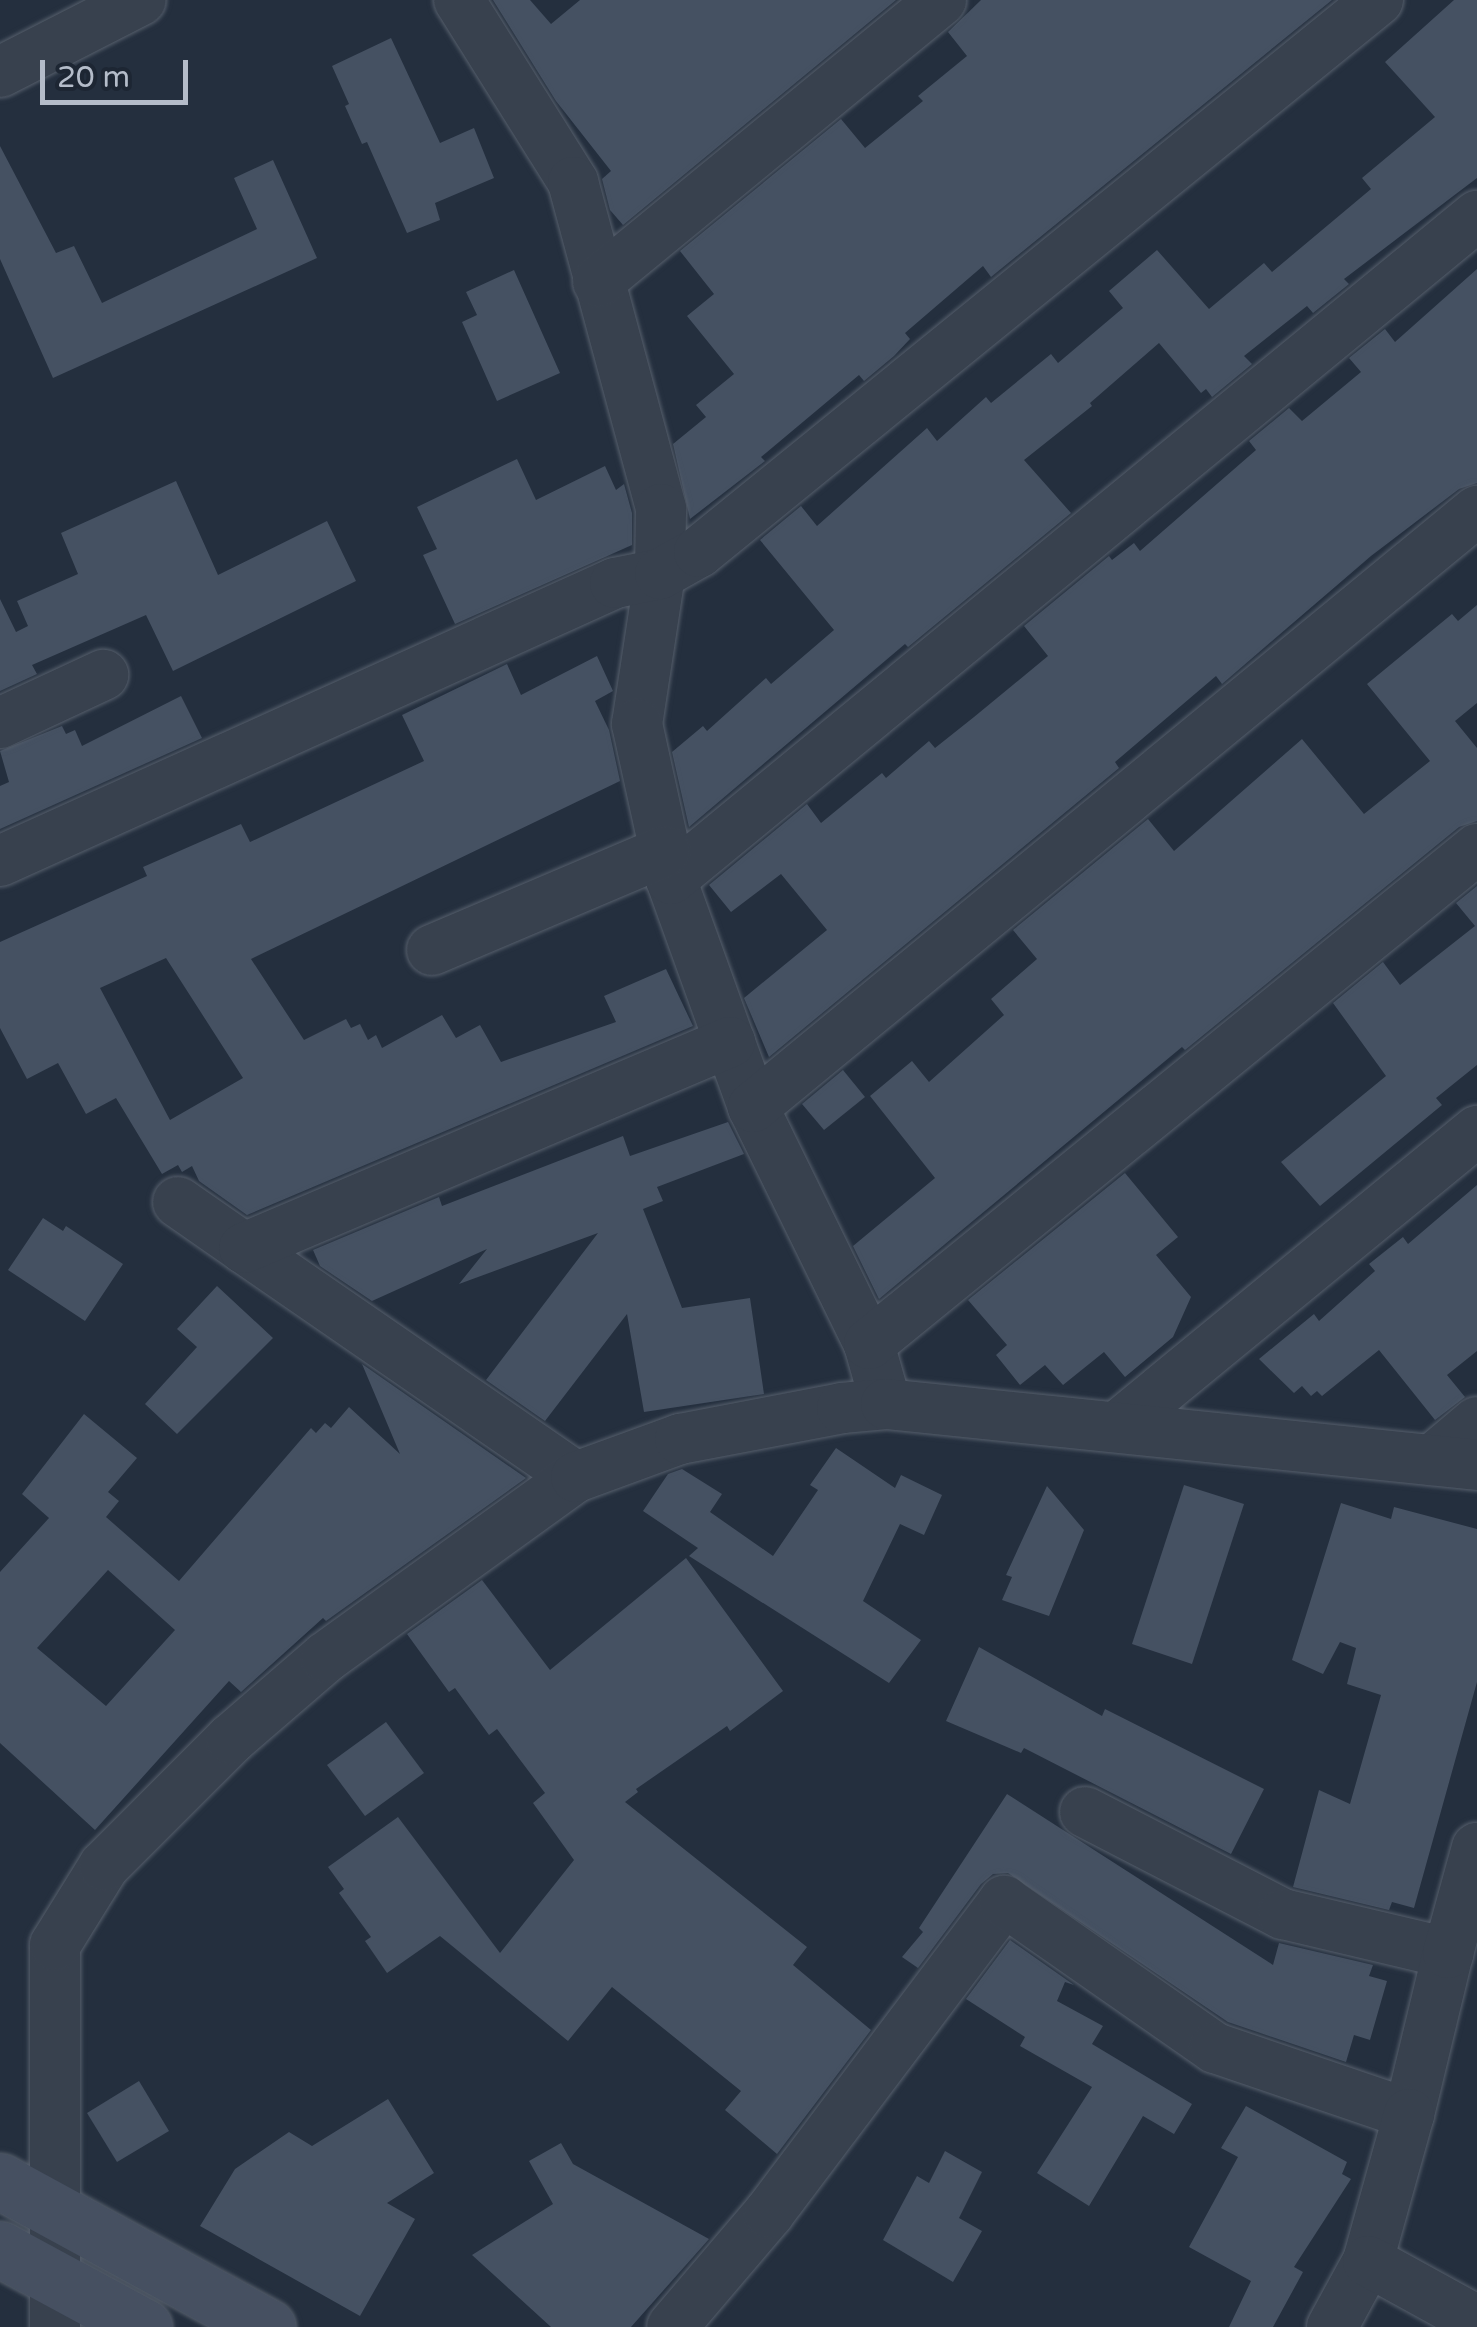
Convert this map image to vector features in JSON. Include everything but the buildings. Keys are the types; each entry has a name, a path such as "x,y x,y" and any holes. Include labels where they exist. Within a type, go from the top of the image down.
{"main road":[{"path":"0,2181 268,2327"},
{"path":"0,2249 55,2303 144,2327"}],"street":[{"path":"0,72 141,0"},
{"path":"598,282 942,0"},
{"path":"0,860 614,584 660,574 699,552 1378,0"},
{"path":"465,3 573,182 661,509 660,574 638,724 668,865 752,1108 869,1344 886,1404"},
{"path":"432,950 668,865 1477,216"},
{"path":"752,1108 1477,511"},
{"path":"0,723 103,674"},
{"path":"869,1344 1477,849"},
{"path":"244,1248 730,1042"},
{"path":"1118,1426 1477,1131"},
{"path":"178,1202 576,1477"},
{"path":"55,2303 56,1944 104,1866 232,1739 326,1657 576,1477 680,1439 842,1408 886,1404 1455,1462 1477,1422"},
{"path":"1084,1812 1283,1914 1448,1953"},
{"path":"1332,2327 1368,2261 1477,1848"},
{"path":"672,2327 769,2213 1004,1901 1215,2048 1409,2114"},
{"path":"1368,2261 1477,2321"}]}
